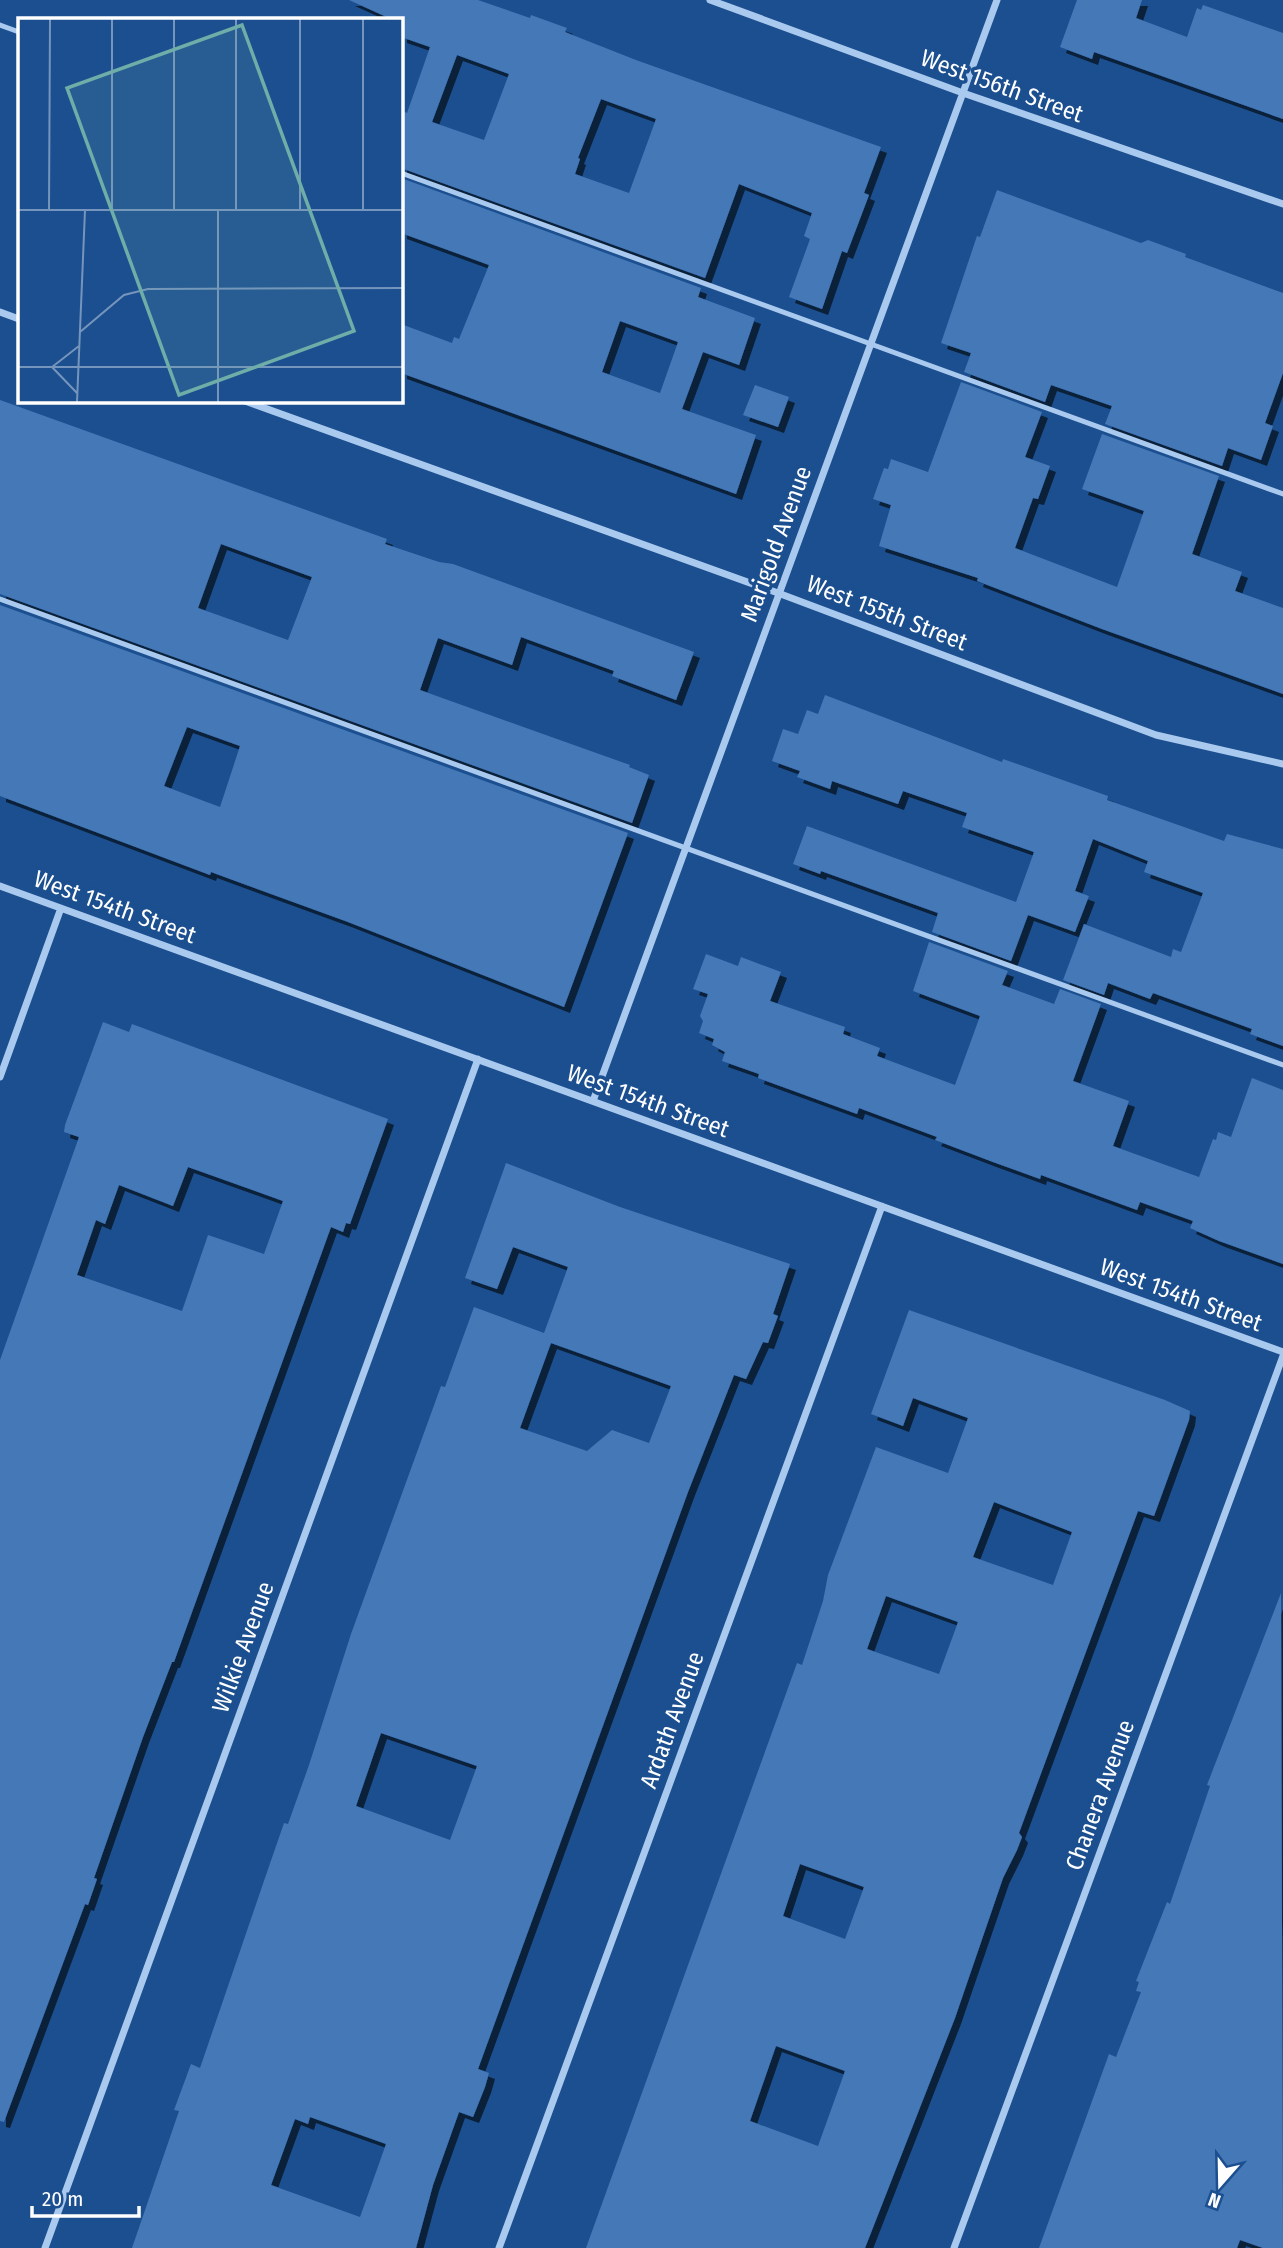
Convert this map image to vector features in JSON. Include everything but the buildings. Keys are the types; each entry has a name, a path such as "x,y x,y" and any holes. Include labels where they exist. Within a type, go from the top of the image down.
{"street":[{"name":"West 156th Street","path":"710,0 963,93 1283,205"},
{"name":"Marigold Avenue","path":"593,1101 997,0"},
{"path":"0,312 18,319"},
{"name":"West 155th Street","path":"248,402 778,593 1156,735 1283,764"},
{"name":"West 154th Street","path":"0,886 1283,1354"},
{"path":"0,1077 61,908"},
{"name":"Wilkie Avenue","path":"44,2248 478,1059"},
{"name":"Ardath Avenue","path":"499,2248 881,1206"},
{"name":"Chanera Avenue","path":"954,2248 1283,1354"}],"lane":[{"path":"0,25 18,33"},
{"path":"402,173 1283,494"},
{"path":"0,599 1283,1065"}]}
